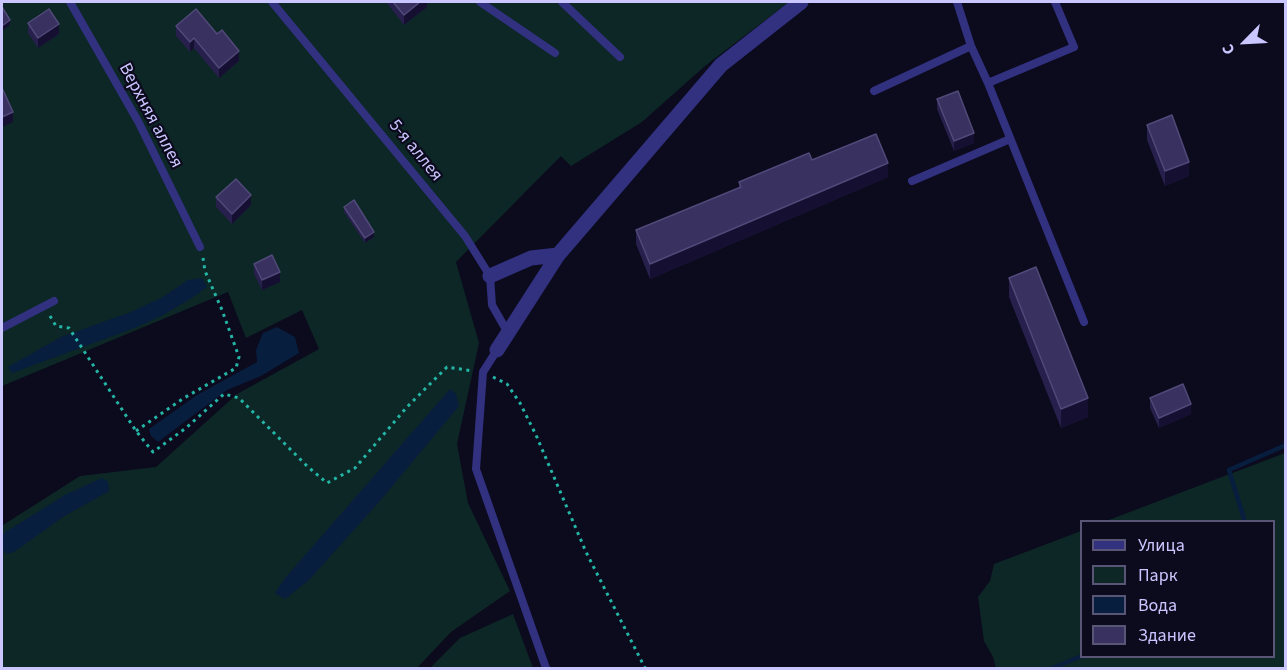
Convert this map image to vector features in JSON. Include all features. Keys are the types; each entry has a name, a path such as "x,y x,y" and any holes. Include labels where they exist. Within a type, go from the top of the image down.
{"street":[{"path":"497,350 558,255 721,65 801,2"},
{"path":"490,276 531,258 558,255"}],"lane":[{"name":"Верхняя аллея","path":"70,2 140,123 200,247"},
{"name":"5-я аллея","path":"273,2 465,236 490,276 492,305 508,333"},
{"path":"480,2 555,53"},
{"path":"562,2 620,57"},
{"path":"957,2 971,46 1084,322"},
{"path":"988,83 1074,47 1054,2"},
{"path":"874,91 971,46"},
{"path":"912,181 1010,139"},
{"path":"2,328 54,301"},
{"path":"497,350 483,372 476,469 546,669"}],"path":[{"path":"136,431 184,398 236,368 239,357 205,271 200,247"},
{"path":"44,306 56,326 69,328 136,431 153,452 186,428 224,394 239,398 327,483 355,468 407,407 447,367 483,372 507,384 520,403 536,435 586,552 645,669"}],"green space":[{"path":"2,2 789,2 705,66 642,122 571,166 561,156 456,262 479,343 457,444 468,503 510,591 451,632 417,668 2,668 2,523 3,525 80,476 156,467 237,394 319,349 302,310 246,338 228,292 2,386"},
{"path":"1285,453 1285,668 996,668 984,641 978,597 990,581 994,564 1080,531 1080,658 1275,658 1275,520 1109,520"},
{"path":"513,614 533,668 430,668 460,638"}],"water":[{"path":"202,278 207,287 163,315 137,327 12,373 8,367 61,337 131,312 163,297 188,280"},
{"path":"277,327 295,337 299,353 261,376 227,390 158,442 151,436 149,429 197,395 257,362 256,350 263,333"},
{"path":"450,389 456,394 459,406 379,502 309,580 285,599 275,593 285,578"},
{"path":"102,478 108,482 109,491 63,517 14,552 6,554 2,549 4,533 65,495"}],"building":[{"path":"393,2 420,2 404,15"},
{"path":"2,7 10,20 2,26"},
{"path":"49,9 59,24 38,38 28,23"},
{"path":"196,9 217,34 222,30 239,51 219,68 194,38 190,42 176,26"},
{"path":"2,91 13,112 2,117"},
{"path":"958,91 974,133 954,141 937,99"},
{"path":"1172,115 1189,162 1165,171 1147,125"},
{"path":"876,134 888,163 650,264 636,230 741,187 739,182 809,153 812,160"},
{"path":"236,179 251,195 232,214 216,197"},
{"path":"354,200 374,232 365,238 344,207"},
{"path":"272,255 280,272 262,280 254,264"},
{"path":"1036,267 1088,398 1061,409 1009,278"},
{"path":"1183,384 1191,404 1159,418 1150,398"}],"waterway":[{"path":"1244,520 1229,470 1286,445"},
{"path":"1052,668 1080,657"}]}
